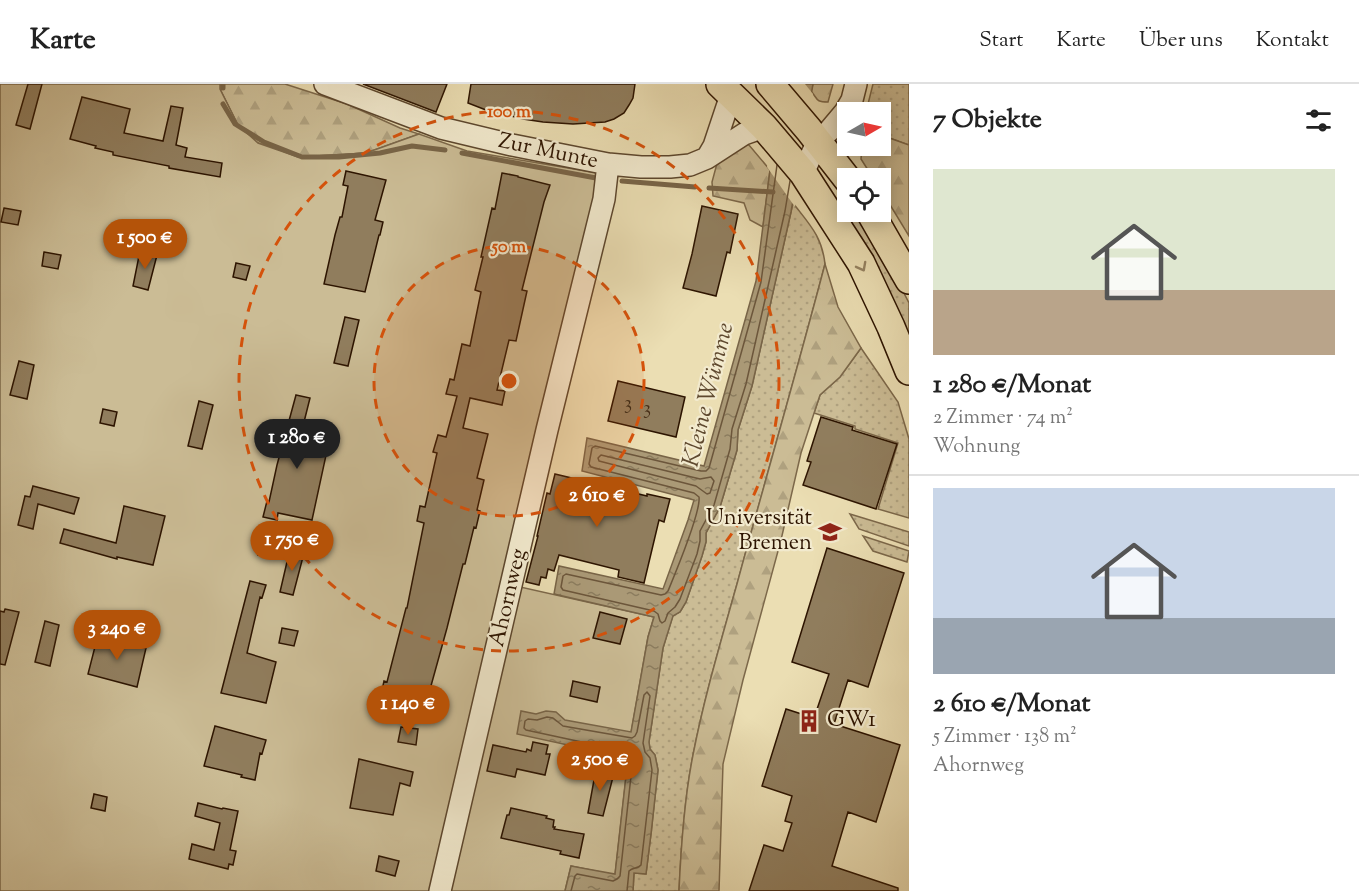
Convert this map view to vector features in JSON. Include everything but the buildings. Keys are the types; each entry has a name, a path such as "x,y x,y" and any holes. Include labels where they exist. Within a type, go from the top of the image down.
{"main road":[{"path":"770,84 839,168"},
{"path":"725,90 764,127 803,172 861,263 909,371"},
{"path":"876,222 909,280"}],"street":[{"name":"Zur Munte","path":"325,84 441,128 608,164 641,167 690,165 707,158 744,134 764,127"},
{"path":"803,172 814,136 829,131 845,112 852,100 856,84"},
{"path":"707,158 714,146 725,90"},
{"name":"Ahornweg","path":"440,891 547,430 604,199 608,164"}],"green space":[{"path":"0,84 220,84 220,89 238,125 258,143 298,157 366,153 419,134 467,151 598,173 600,183 507,584 654,617 648,637 631,733 615,875 571,866 565,891 0,891"},
{"path":"220,84 285,84 347,104 419,134 366,153 298,157 258,143 238,125 220,89"},
{"path":"813,84 833,84 828,102 817,100 811,91"},
{"path":"873,84 909,84 909,145 891,139 891,102 868,102"},
{"path":"891,139 909,145 909,236 891,206 891,168 867,168 861,156 891,156"},
{"path":"740,141 749,145 770,170 763,227 750,220 744,203 713,196 712,182 719,156"},
{"path":"793,203 818,238 825,264 702,712 687,789 679,891 633,891 634,873 646,874 651,834 658,770 649,742 663,648 673,615 680,612 686,602 702,556 706,533 720,507 737,450 738,430 752,386"},
{"path":"847,222 864,222 878,243 909,303 909,344"},
{"path":"825,264 838,307 861,348 840,377 820,395 801,453 723,764 719,891 679,891 687,789 702,712"},
{"path":"861,348 898,402 909,439 909,518 878,509 898,443 814,413 820,395 840,377"},
{"path":"850,514 909,532 909,546 859,529"},
{"path":"863,536 909,551 907,562 873,551"}],"water":[{"path":"785,84 813,84 791,212 752,386 738,430 737,450 720,507 706,533 702,556 686,602 680,612 673,616 663,648 649,742 658,770 646,874 634,873 633,891 565,891 571,866 615,874 628,758 517,734 521,711 536,714 546,711 556,712 565,720 631,732 648,637 654,617 554,594 559,566 663,589 694,500 582,471 587,438 704,466 756,281 770,170"}],"pier":[{"path":"782,84 805,84 813,94 795,207 767,167"}],"waterway":[{"path":"223,104 235,124 264,142 302,157 339,157 380,153 412,146 445,150"},
{"path":"462,153 596,178"},
{"path":"622,181 695,187"},
{"path":"709,188 773,192"}],"place":[{"name":"Universität Bremen","path":"830,532"},
{"name":"GW1","path":"809,721"}],"water label":[{"name":"Kleine Wümme","path":"709,395"}]}
